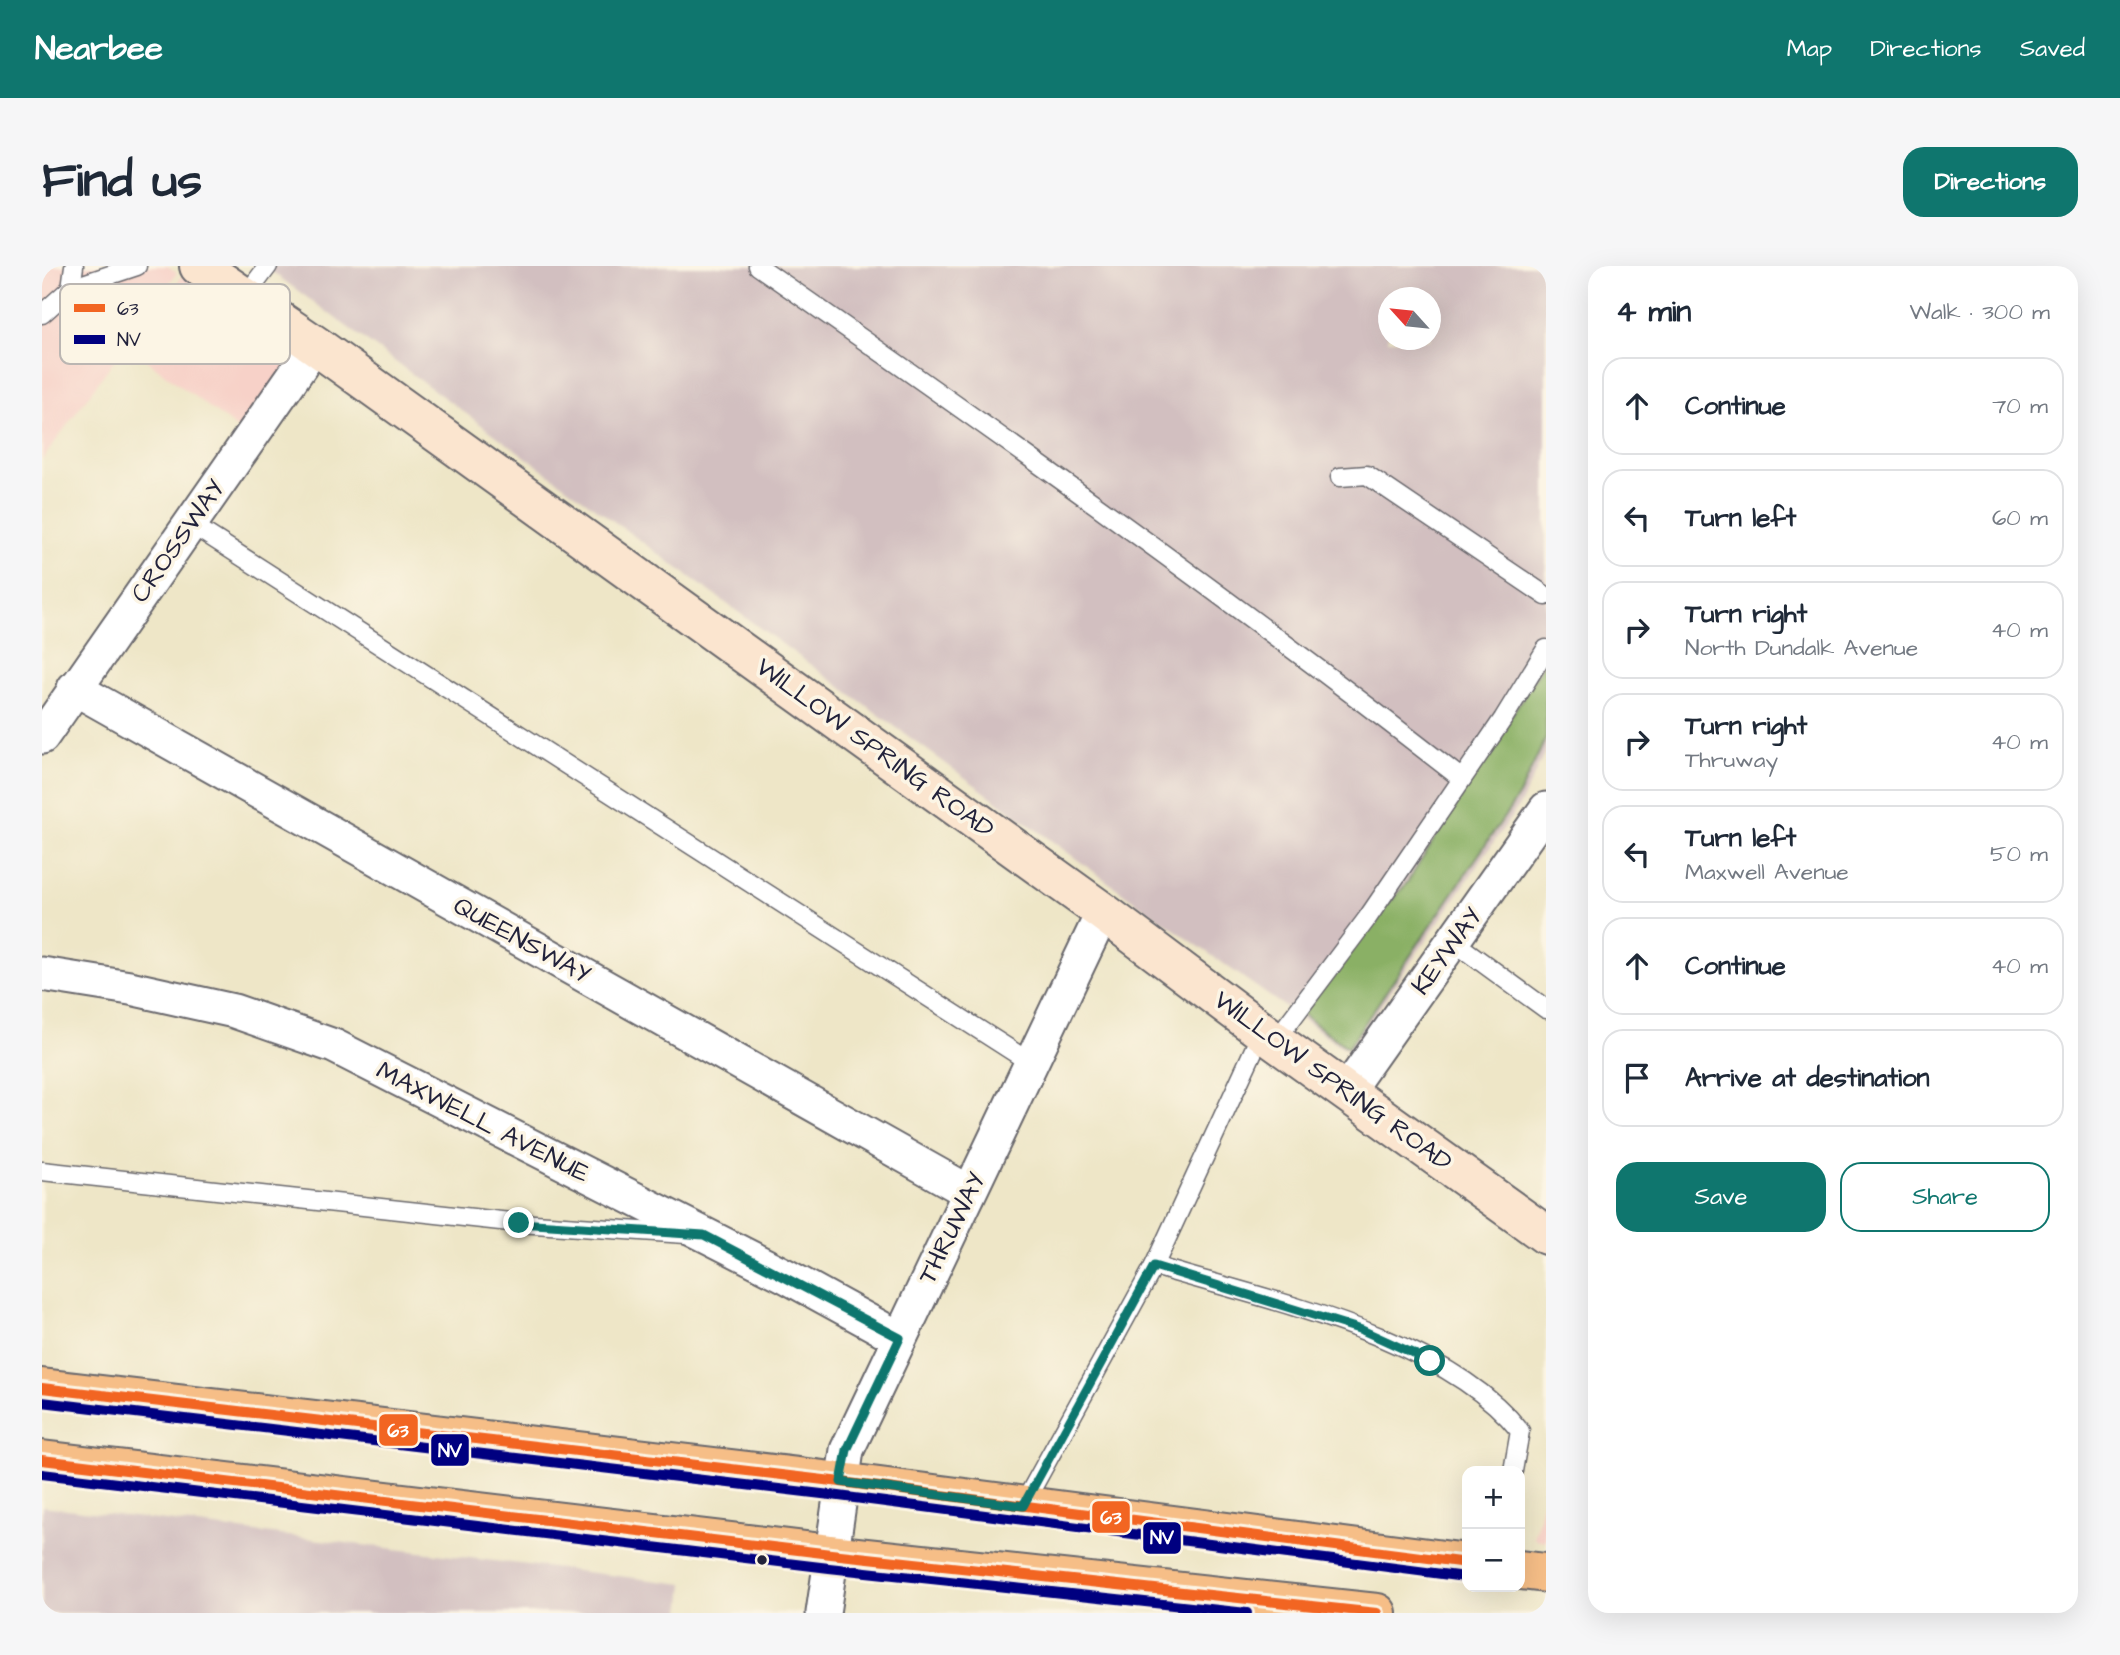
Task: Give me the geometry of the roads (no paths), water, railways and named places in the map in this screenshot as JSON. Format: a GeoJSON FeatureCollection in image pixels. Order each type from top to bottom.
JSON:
{"type":"FeatureCollection","features":[{"type":"Feature","properties":{"kind":"main road"},"geometry":{"type":"LineString","coordinates":[[42,1388],[841,1482],[1462,1562]]}},
{"type":"Feature","properties":{"kind":"main road"},"geometry":{"type":"LineString","coordinates":[[42,1460],[831,1554],[1377,1613]]}},
{"type":"Feature","properties":{"kind":"main road"},"geometry":{"type":"LineString","coordinates":[[1525,1571],[1546,1573]]}},
{"type":"Feature","properties":{"kind":"street","name":"WILLOW SPRING ROAD"},"geometry":{"type":"LineString","coordinates":[[199,266],[224,284]]}},
{"type":"Feature","properties":{"kind":"street","name":"WILLOW SPRING ROAD"},"geometry":{"type":"LineString","coordinates":[[290,328],[1103,912],[1269,1037],[1546,1235]]}},
{"type":"Feature","properties":{"kind":"street","name":"CROSSWAY"},"geometry":{"type":"LineString","coordinates":[[42,737],[315,345]]}},
{"type":"Feature","properties":{"kind":"street","name":"QUEENSWAY"},"geometry":{"type":"LineString","coordinates":[[74,688],[969,1192]]}},
{"type":"Feature","properties":{"kind":"street","name":"KEYWAY"},"geometry":{"type":"LineString","coordinates":[[1346,1092],[1545,811]]}},
{"type":"Feature","properties":{"kind":"street","name":"THRUWAY"},"geometry":{"type":"LineString","coordinates":[[823,1613],[847,1450],[1103,912]]}},
{"type":"Feature","properties":{"kind":"street","name":"MAXWELL AVENUE"},"geometry":{"type":"LineString","coordinates":[[42,974],[130,988],[234,1010],[294,1030],[346,1052],[900,1338]]}},
{"type":"Feature","properties":{"kind":"lane"},"geometry":{"type":"LineString","coordinates":[[72,284],[74,266]]}},
{"type":"Feature","properties":{"kind":"lane"},"geometry":{"type":"LineString","coordinates":[[83,284],[137,266]]}},
{"type":"Feature","properties":{"kind":"lane"},"geometry":{"type":"LineString","coordinates":[[254,284],[268,266]]}},
{"type":"Feature","properties":{"kind":"lane"},"geometry":{"type":"LineString","coordinates":[[758,266],[1058,475],[1332,678],[1462,779]]}},
{"type":"Feature","properties":{"kind":"lane"},"geometry":{"type":"LineString","coordinates":[[42,314],[60,298]]}},
{"type":"Feature","properties":{"kind":"lane"},"geometry":{"type":"LineString","coordinates":[[1340,477],[1367,475],[1546,596]]}},
{"type":"Feature","properties":{"kind":"lane"},"geometry":{"type":"LineString","coordinates":[[191,524],[1031,1063]]}},
{"type":"Feature","properties":{"kind":"lane"},"geometry":{"type":"LineString","coordinates":[[1023,1506],[1154,1266],[1269,1037],[1366,920],[1546,649]]}},
{"type":"Feature","properties":{"kind":"lane"},"geometry":{"type":"LineString","coordinates":[[1454,942],[1546,1009]]}},
{"type":"Feature","properties":{"kind":"lane"},"geometry":{"type":"LineString","coordinates":[[42,1171],[519,1223],[704,1235]]}},
{"type":"Feature","properties":{"kind":"lane"},"geometry":{"type":"LineString","coordinates":[[1154,1266],[1362,1330],[1430,1361],[1504,1410],[1520,1431],[1514,1466]]}}]}
